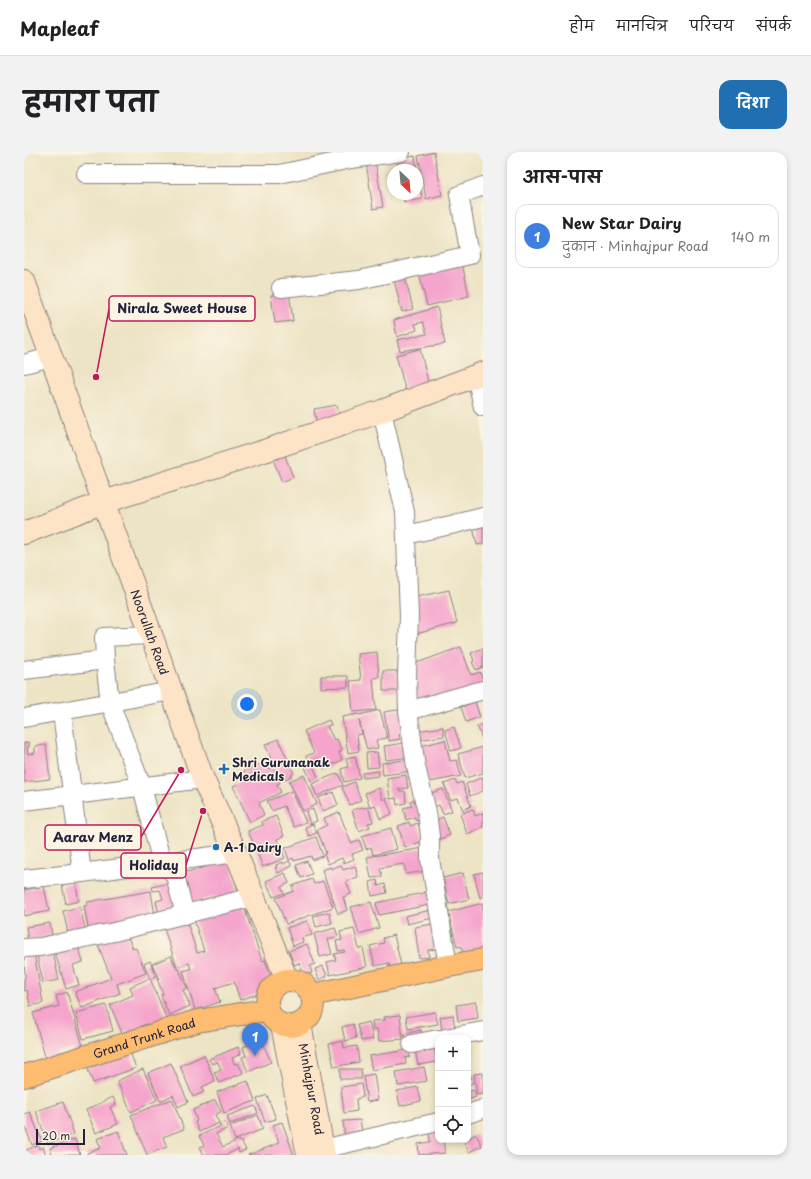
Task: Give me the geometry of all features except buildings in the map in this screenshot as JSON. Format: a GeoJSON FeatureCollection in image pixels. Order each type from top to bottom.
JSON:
{"type":"FeatureCollection","features":[{"type":"Feature","properties":{"kind":"main road","name":"Noorullah Road"},"geometry":{"type":"LineString","coordinates":[[24,281],[203,779],[236,853],[287,980]]}},
{"type":"Feature","properties":{"kind":"main road"},"geometry":{"type":"LineString","coordinates":[[24,533],[104,502],[267,450],[382,411],[480,374]]}},
{"type":"Feature","properties":{"kind":"main road"},"geometry":{"type":"LineString","coordinates":[[312,999],[448,966],[483,960]]}},
{"type":"Feature","properties":{"kind":"main road"},"geometry":{"type":"LineString","coordinates":[[312,999],[483,971]]}},
{"type":"Feature","properties":{"kind":"main road"},"geometry":{"type":"LineString","coordinates":[[287,980],[295,980],[308,988],[312,999],[309,1016],[305,1020],[283,1020],[266,1002],[272,987],[279,982],[287,980]]}},
{"type":"Feature","properties":{"kind":"main road","name":"Grand Trunk Road"},"geometry":{"type":"LineString","coordinates":[[24,1076],[197,1021],[283,1020]]}},
{"type":"Feature","properties":{"kind":"main road","name":"Minhajpur Road"},"geometry":{"type":"LineString","coordinates":[[283,1020],[318,1153]]}},
{"type":"Feature","properties":{"kind":"street"},"geometry":{"type":"LineString","coordinates":[[86,174],[279,174],[351,159],[400,152]]}},
{"type":"Feature","properties":{"kind":"street"},"geometry":{"type":"LineString","coordinates":[[282,288],[359,280],[470,255],[459,195],[483,186]]}},
{"type":"Feature","properties":{"kind":"street"},"geometry":{"type":"LineString","coordinates":[[24,364],[51,357]]}},
{"type":"Feature","properties":{"kind":"street"},"geometry":{"type":"LineString","coordinates":[[480,374],[483,407]]}},
{"type":"Feature","properties":{"kind":"street"},"geometry":{"type":"LineString","coordinates":[[382,411],[405,512],[409,616],[407,675],[408,711],[416,766],[427,812],[430,836],[430,859],[448,966]]}},
{"type":"Feature","properties":{"kind":"street"},"geometry":{"type":"LineString","coordinates":[[406,535],[483,517]]}},
{"type":"Feature","properties":{"kind":"street"},"geometry":{"type":"LineString","coordinates":[[151,635],[104,637],[110,703],[142,787],[162,863],[175,875],[185,915]]}},
{"type":"Feature","properties":{"kind":"street"},"geometry":{"type":"LineString","coordinates":[[24,670],[105,660]]}},
{"type":"Feature","properties":{"kind":"street"},"geometry":{"type":"LineString","coordinates":[[408,711],[483,690]]}},
{"type":"Feature","properties":{"kind":"street"},"geometry":{"type":"LineString","coordinates":[[24,718],[171,691]]}},
{"type":"Feature","properties":{"kind":"street"},"geometry":{"type":"LineString","coordinates":[[62,712],[82,873]]}},
{"type":"Feature","properties":{"kind":"street"},"geometry":{"type":"LineString","coordinates":[[24,801],[203,779]]}},
{"type":"Feature","properties":{"kind":"street"},"geometry":{"type":"LineString","coordinates":[[24,879],[236,853]]}},
{"type":"Feature","properties":{"kind":"street"},"geometry":{"type":"LineString","coordinates":[[24,948],[40,947],[114,932],[253,897]]}},
{"type":"Feature","properties":{"kind":"street"},"geometry":{"type":"LineString","coordinates":[[461,1035],[483,1031]]}},
{"type":"Feature","properties":{"kind":"street"},"geometry":{"type":"LineString","coordinates":[[412,1044],[435,1040]]}},
{"type":"Feature","properties":{"kind":"street"},"geometry":{"type":"LineString","coordinates":[[471,1113],[483,1109]]}},
{"type":"Feature","properties":{"kind":"street"},"geometry":{"type":"LineString","coordinates":[[318,1153],[435,1123]]}},
{"type":"Feature","properties":{"kind":"place","name":"Nirala Sweet House"},"geometry":{"type":"Point","coordinates":[96,377]}},
{"type":"Feature","properties":{"kind":"place","name":"Shri Gurunanak Medicals"},"geometry":{"type":"Point","coordinates":[224,769]}},
{"type":"Feature","properties":{"kind":"place","name":"Aarav Menz"},"geometry":{"type":"Point","coordinates":[181,770]}},
{"type":"Feature","properties":{"kind":"place","name":"Holiday"},"geometry":{"type":"Point","coordinates":[203,811]}},
{"type":"Feature","properties":{"kind":"place","name":"A-1 Dairy"},"geometry":{"type":"Point","coordinates":[216,847]}},
{"type":"Feature","properties":{"kind":"place","name":"New Star Dairy"},"geometry":{"type":"Point","coordinates":[255,1056]}}]}
